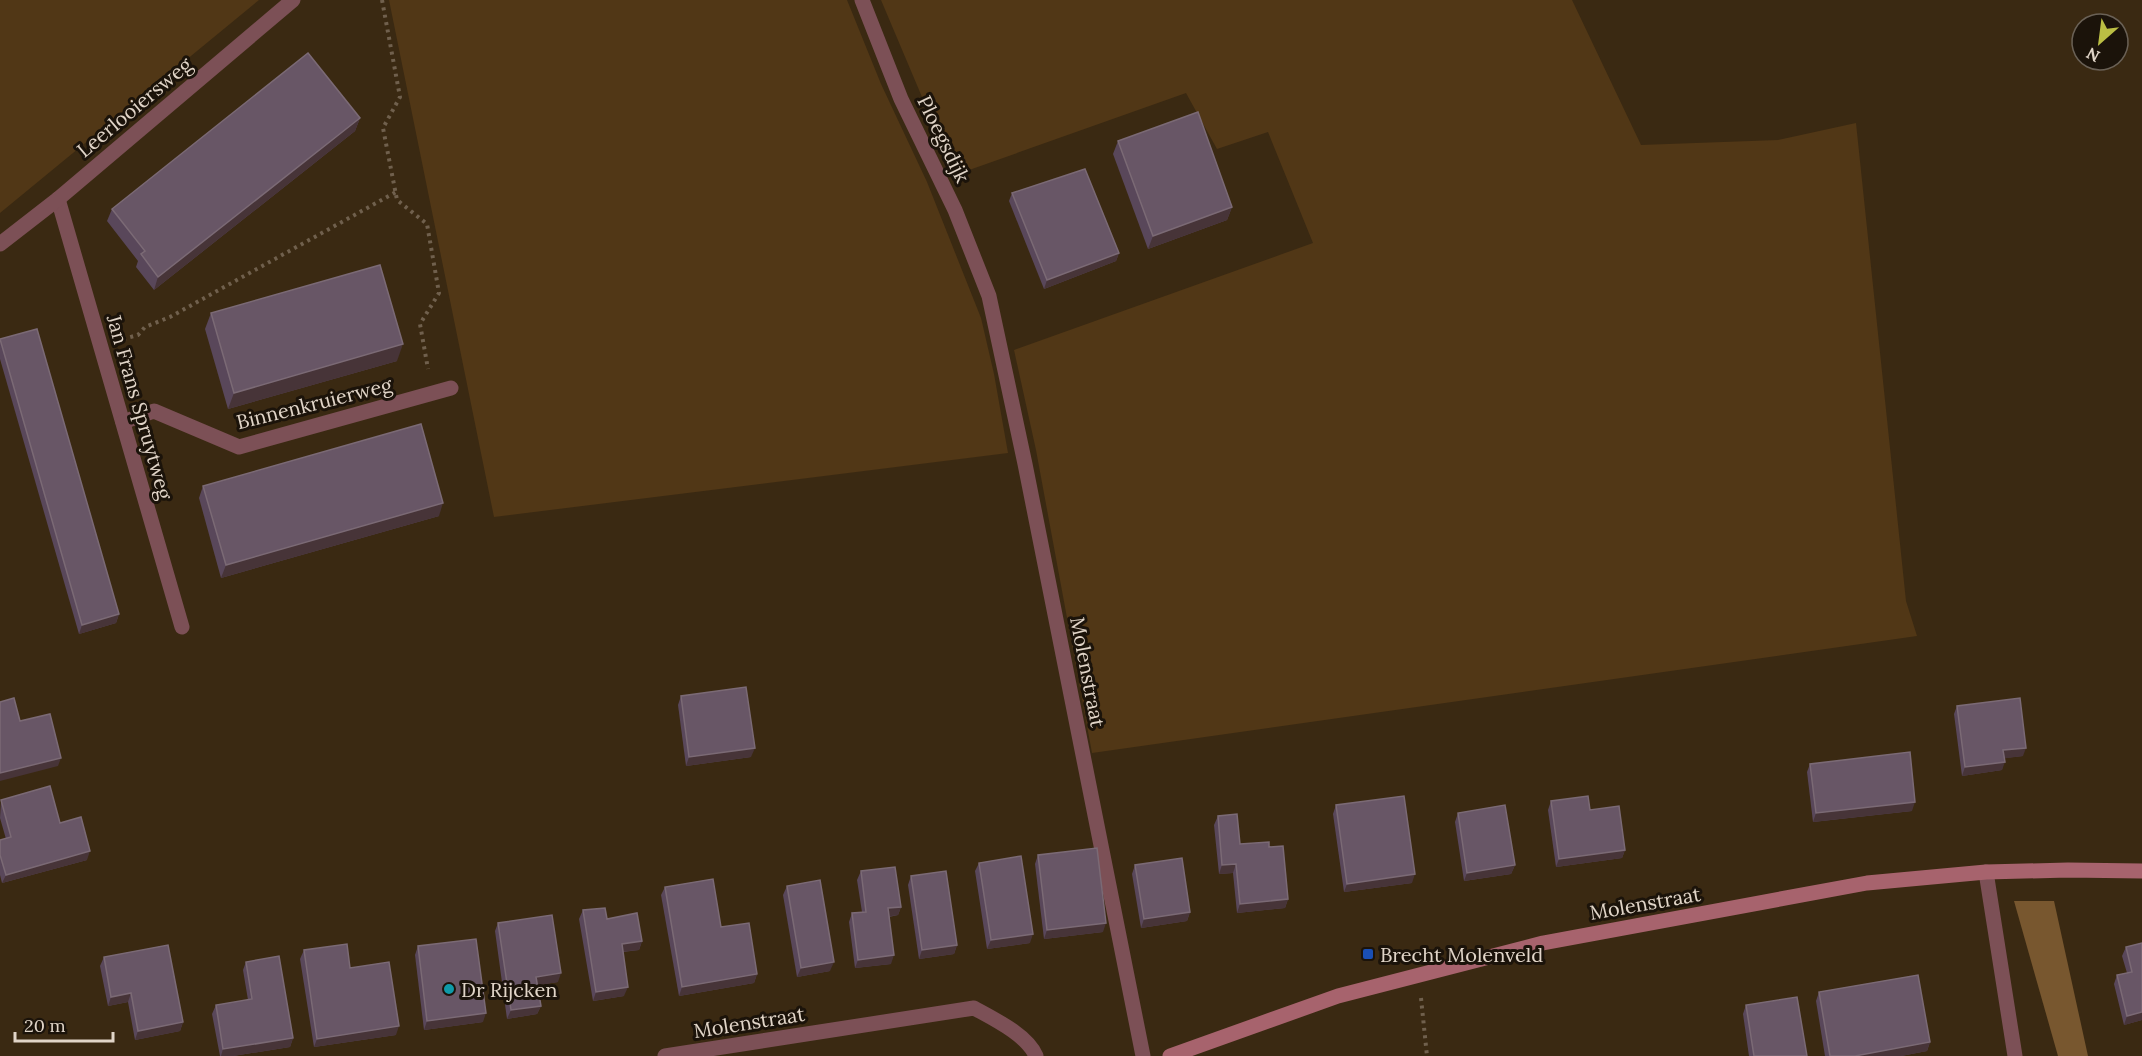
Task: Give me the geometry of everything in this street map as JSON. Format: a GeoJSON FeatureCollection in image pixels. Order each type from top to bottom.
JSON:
{"type":"FeatureCollection","features":[{"type":"Feature","properties":{"kind":"main road","name":"Molenstraat"},"geometry":{"type":"LineString","coordinates":[[1170,1056],[1338,996],[1543,943],[1867,883],[1986,872],[2068,870],[2142,872]]}},
{"type":"Feature","properties":{"kind":"street","name":"Leerlooiersweg"},"geometry":{"type":"LineString","coordinates":[[0,244],[58,200],[293,0]]}},
{"type":"Feature","properties":{"kind":"street","name":"Ploegsdijk"},"geometry":{"type":"LineString","coordinates":[[862,0],[901,99],[955,210],[989,296]]}},
{"type":"Feature","properties":{"kind":"street","name":"Jan Frans Spruytweg"},"geometry":{"type":"LineString","coordinates":[[58,200],[182,627]]}},
{"type":"Feature","properties":{"kind":"street","name":"Molenstraat"},"geometry":{"type":"LineString","coordinates":[[989,296],[1025,464],[1143,1056]]}},
{"type":"Feature","properties":{"kind":"street","name":"Binnenkruierweg"},"geometry":{"type":"LineString","coordinates":[[123,422],[154,411],[239,447],[451,388]]}},
{"type":"Feature","properties":{"kind":"street"},"geometry":{"type":"LineString","coordinates":[[1986,872],[2015,1056]]}},
{"type":"Feature","properties":{"kind":"street","name":"Molenstraat"},"geometry":{"type":"LineString","coordinates":[[665,1056],[974,1008],[1006,1026],[1033,1050],[1036,1056]]}},
{"type":"Feature","properties":{"kind":"path"},"geometry":{"type":"LineString","coordinates":[[382,0],[400,97],[383,128],[397,200],[427,224],[439,293],[420,324],[432,393]]}},
{"type":"Feature","properties":{"kind":"path"},"geometry":{"type":"LineString","coordinates":[[100,346],[138,335],[145,327],[181,312],[396,192]]}},
{"type":"Feature","properties":{"kind":"path"},"geometry":{"type":"LineString","coordinates":[[1418,976],[1427,1056]]}},
{"type":"Feature","properties":{"kind":"shaded area"},"geometry":{"type":"Polygon","coordinates":[[[0,0],[259,0],[0,213],[0,0]]]}},
{"type":"Feature","properties":{"kind":"shaded area"},"geometry":{"type":"Polygon","coordinates":[[[389,0],[847,0],[881,84],[927,182],[981,318],[1008,453],[494,517],[389,0]]]}},
{"type":"Feature","properties":{"kind":"shaded area"},"geometry":{"type":"Polygon","coordinates":[[[881,0],[1572,0],[1641,145],[1778,140],[1856,123],[1906,601],[1917,636],[1092,753],[1036,450],[1014,350],[1313,243],[1268,132],[1217,149],[1186,93],[955,175],[881,0]]]}},
{"type":"Feature","properties":{"kind":"shaded area"},"geometry":{"type":"Polygon","coordinates":[[[2014,901],[2054,901],[2088,1056],[2058,1056],[2014,901]]]}},
{"type":"Feature","properties":{"kind":"building"},"geometry":{"type":"Polygon","coordinates":[[[308,53],[360,118],[158,277],[141,254],[145,251],[112,209],[308,53]]]}},
{"type":"Feature","properties":{"kind":"building"},"geometry":{"type":"Polygon","coordinates":[[[1198,112],[1232,207],[1153,236],[1118,141],[1198,112]]]}},
{"type":"Feature","properties":{"kind":"building"},"geometry":{"type":"Polygon","coordinates":[[[1085,169],[1119,253],[1047,280],[1012,193],[1085,169]]]}},
{"type":"Feature","properties":{"kind":"building"},"geometry":{"type":"Polygon","coordinates":[[[380,265],[403,344],[234,393],[211,313],[380,265]]]}},
{"type":"Feature","properties":{"kind":"building"},"geometry":{"type":"Polygon","coordinates":[[[37,329],[119,614],[82,625],[0,339],[37,329]]]}},
{"type":"Feature","properties":{"kind":"building"},"geometry":{"type":"Polygon","coordinates":[[[421,424],[443,503],[226,565],[203,486],[421,424]]]}},
{"type":"Feature","properties":{"kind":"building"},"geometry":{"type":"Polygon","coordinates":[[[746,687],[755,748],[689,757],[681,696],[746,687]]]}},
{"type":"Feature","properties":{"kind":"building"},"geometry":{"type":"Polygon","coordinates":[[[14,698],[20,721],[50,714],[61,758],[0,773],[0,702],[14,698]]]}},
{"type":"Feature","properties":{"kind":"building"},"geometry":{"type":"Polygon","coordinates":[[[2020,698],[2026,748],[2003,750],[2005,762],[1965,767],[1957,706],[2020,698]]]}},
{"type":"Feature","properties":{"kind":"building"},"geometry":{"type":"Polygon","coordinates":[[[1910,752],[1915,802],[1816,813],[1810,764],[1910,752]]]}},
{"type":"Feature","properties":{"kind":"building"},"geometry":{"type":"Polygon","coordinates":[[[50,786],[60,823],[81,817],[90,851],[6,875],[0,855],[0,840],[11,837],[1,800],[50,786]]]}},
{"type":"Feature","properties":{"kind":"building"},"geometry":{"type":"Polygon","coordinates":[[[1404,796],[1415,874],[1347,884],[1336,805],[1404,796]]]}},
{"type":"Feature","properties":{"kind":"building"},"geometry":{"type":"Polygon","coordinates":[[[1588,796],[1590,810],[1619,806],[1625,850],[1559,859],[1551,801],[1588,796]]]}},
{"type":"Feature","properties":{"kind":"building"},"geometry":{"type":"Polygon","coordinates":[[[1505,805],[1515,865],[1467,873],[1458,813],[1505,805]]]}},
{"type":"Feature","properties":{"kind":"building"},"geometry":{"type":"Polygon","coordinates":[[[1237,814],[1240,844],[1269,842],[1269,847],[1283,846],[1288,899],[1240,904],[1236,864],[1222,865],[1218,816],[1237,814]]]}},
{"type":"Feature","properties":{"kind":"building"},"geometry":{"type":"Polygon","coordinates":[[[1097,848],[1106,923],[1047,930],[1038,855],[1097,848]]]}},
{"type":"Feature","properties":{"kind":"building"},"geometry":{"type":"Polygon","coordinates":[[[1021,856],[1033,934],[991,940],[979,863],[1021,856]]]}},
{"type":"Feature","properties":{"kind":"building"},"geometry":{"type":"Polygon","coordinates":[[[1182,858],[1190,912],[1144,919],[1135,865],[1182,858]]]}},
{"type":"Feature","properties":{"kind":"building"},"geometry":{"type":"Polygon","coordinates":[[[895,867],[901,907],[888,908],[894,955],[858,960],[852,913],[866,912],[861,871],[895,867]]]}},
{"type":"Feature","properties":{"kind":"building"},"geometry":{"type":"Polygon","coordinates":[[[946,871],[957,945],[922,950],[911,876],[946,871]]]}},
{"type":"Feature","properties":{"kind":"building"},"geometry":{"type":"Polygon","coordinates":[[[713,879],[721,927],[749,923],[757,974],[682,987],[665,887],[713,879]]]}},
{"type":"Feature","properties":{"kind":"building"},"geometry":{"type":"Polygon","coordinates":[[[820,880],[834,962],[801,968],[787,886],[820,880]]]}},
{"type":"Feature","properties":{"kind":"building"},"geometry":{"type":"Polygon","coordinates":[[[605,908],[607,919],[637,913],[642,941],[622,944],[628,987],[596,992],[583,910],[605,908]]]}},
{"type":"Feature","properties":{"kind":"building"},"geometry":{"type":"Polygon","coordinates":[[[552,915],[561,973],[536,977],[541,1006],[511,1010],[498,923],[552,915]]]}},
{"type":"Feature","properties":{"kind":"building","name":"Dr Rijcken"},"geometry":{"type":"Polygon","coordinates":[[[476,939],[486,1013],[427,1021],[418,946],[476,939]]]}},
{"type":"Feature","properties":{"kind":"building"},"geometry":{"type":"Polygon","coordinates":[[[2142,943],[2142,1012],[2127,1016],[2117,975],[2132,972],[2126,947],[2142,943]]]}},
{"type":"Feature","properties":{"kind":"building"},"geometry":{"type":"Polygon","coordinates":[[[347,944],[350,968],[389,962],[399,1026],[317,1039],[304,950],[347,944]]]}},
{"type":"Feature","properties":{"kind":"building"},"geometry":{"type":"Polygon","coordinates":[[[168,945],[183,1022],[138,1031],[131,993],[111,997],[104,957],[168,945]]]}},
{"type":"Feature","properties":{"kind":"building"},"geometry":{"type":"Polygon","coordinates":[[[279,956],[293,1038],[223,1049],[216,1005],[252,999],[246,962],[279,956]]]}},
{"type":"Feature","properties":{"kind":"building"},"geometry":{"type":"Polygon","coordinates":[[[1918,975],[1930,1042],[1855,1056],[1830,1056],[1819,992],[1918,975]]]}},
{"type":"Feature","properties":{"kind":"building"},"geometry":{"type":"Polygon","coordinates":[[[1797,997],[1807,1056],[1754,1056],[1746,1005],[1797,997]]]}},
{"type":"Feature","properties":{"kind":"place","name":"Brecht Molenveld"},"geometry":{"type":"Point","coordinates":[1368,954]}},
{"type":"Feature","properties":{"kind":"place","name":"Dr Rijcken"},"geometry":{"type":"Point","coordinates":[449,989]}}]}
